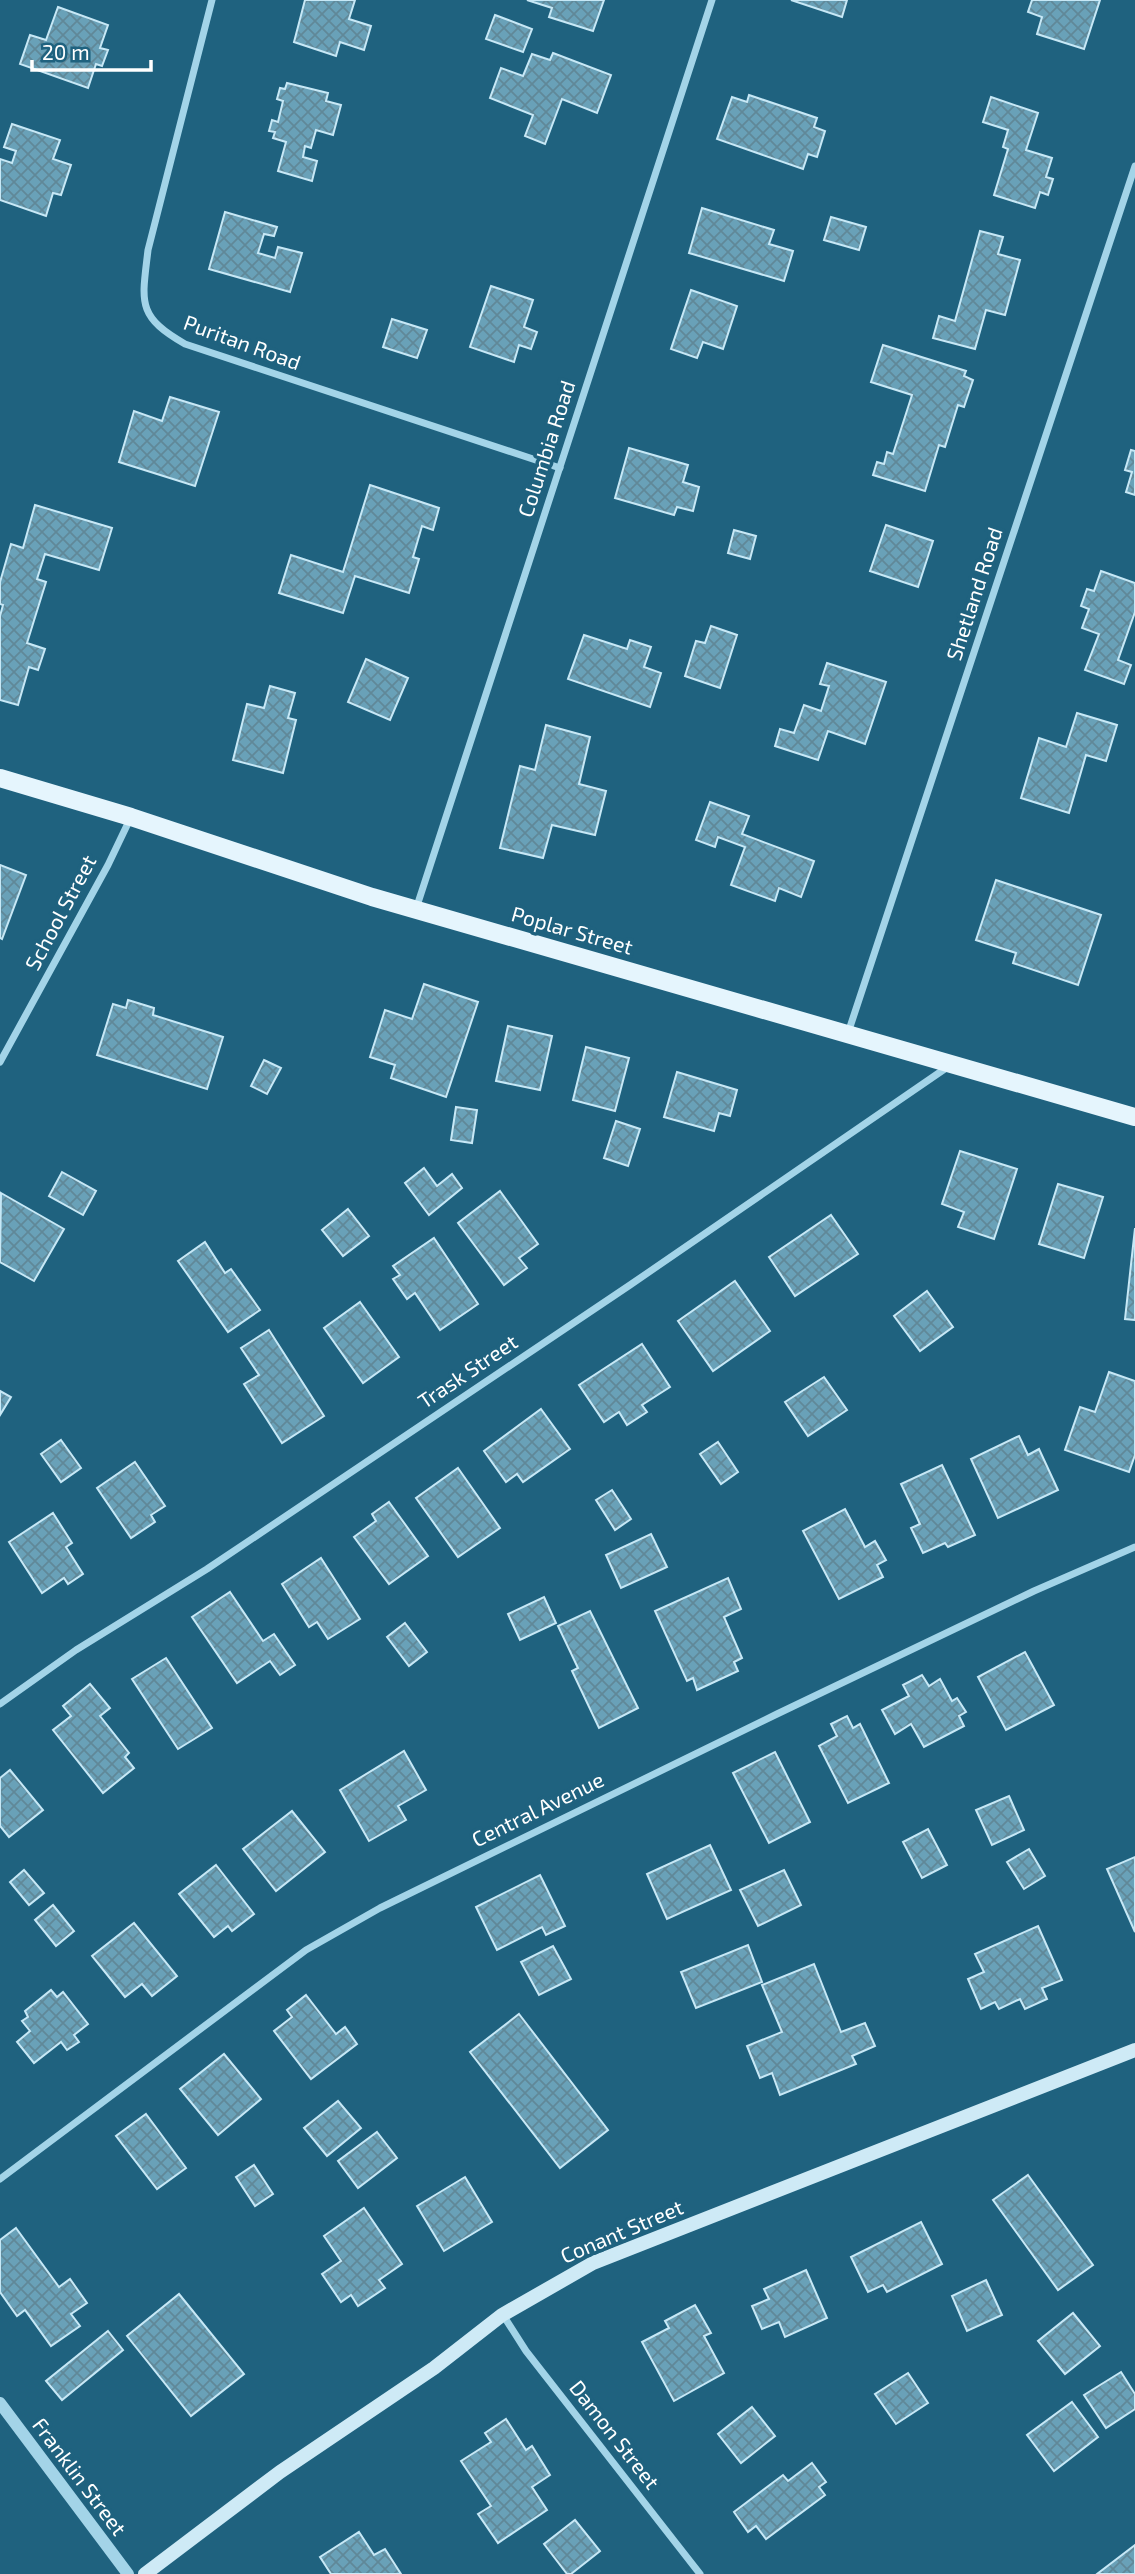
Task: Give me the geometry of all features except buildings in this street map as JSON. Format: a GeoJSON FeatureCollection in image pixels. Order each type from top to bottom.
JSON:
{"type":"FeatureCollection","features":[{"type":"Feature","properties":{"kind":"main road","name":"Poplar Street"},"geometry":{"type":"LineString","coordinates":[[0,778],[131,817],[415,909],[1135,1116]]}},
{"type":"Feature","properties":{"kind":"main road","name":"Conant Street"},"geometry":{"type":"LineString","coordinates":[[145,2574],[280,2472],[435,2368],[502,2315],[593,2263],[1135,2050]]}},
{"type":"Feature","properties":{"kind":"street","name":"Puritan Road"},"geometry":{"type":"LineString","coordinates":[[212,0],[148,250],[143,292],[149,317],[163,331],[185,344],[560,468]]}},
{"type":"Feature","properties":{"kind":"street","name":"Columbia Road"},"geometry":{"type":"LineString","coordinates":[[415,909],[712,0]]}},
{"type":"Feature","properties":{"kind":"street","name":"Shetland Road"},"geometry":{"type":"LineString","coordinates":[[848,1034],[1135,166]]}},
{"type":"Feature","properties":{"kind":"street","name":"School Street"},"geometry":{"type":"LineString","coordinates":[[0,1062],[108,865],[131,817]]}},
{"type":"Feature","properties":{"kind":"street","name":"Trask Street"},"geometry":{"type":"LineString","coordinates":[[0,1704],[76,1650],[207,1569],[953,1063]]}},
{"type":"Feature","properties":{"kind":"street","name":"Central Avenue"},"geometry":{"type":"LineString","coordinates":[[0,2179],[306,1950],[380,1908],[776,1714],[1034,1591],[1135,1547]]}},
{"type":"Feature","properties":{"kind":"street","name":"Damon Street"},"geometry":{"type":"LineString","coordinates":[[502,2315],[526,2351],[701,2574]]}},
{"type":"Feature","properties":{"kind":"street","name":"Franklin Street"},"geometry":{"type":"LineString","coordinates":[[0,2403],[128,2574]]}}]}
